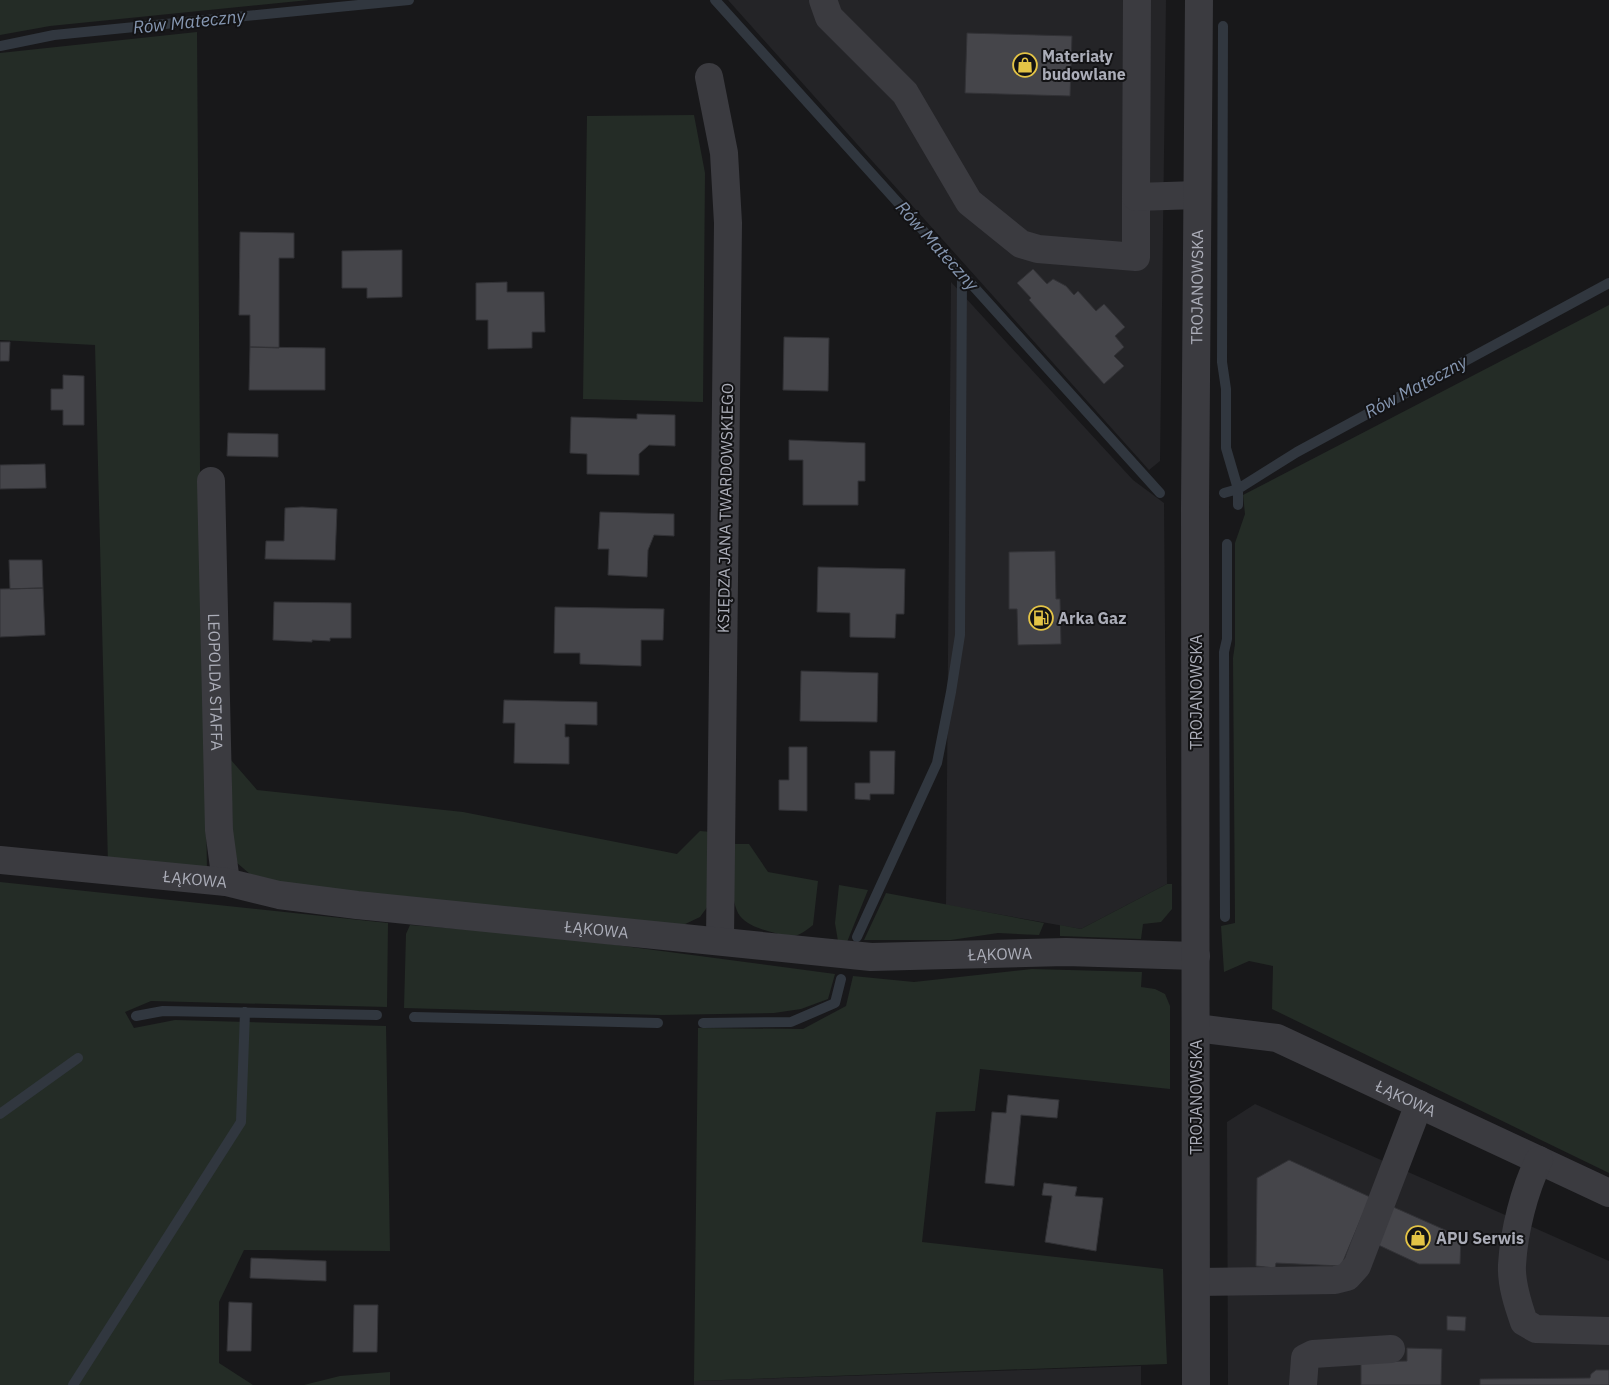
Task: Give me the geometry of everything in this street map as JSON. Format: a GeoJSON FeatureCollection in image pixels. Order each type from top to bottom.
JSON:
{"type":"FeatureCollection","features":[{"type":"Feature","properties":{"kind":"street"},"geometry":{"type":"LineString","coordinates":[[823,0],[829,17],[905,93],[969,202],[1021,244],[1038,249],[1136,258],[1137,0]]}},
{"type":"Feature","properties":{"kind":"street","name":"TROJANOWSKA"},"geometry":{"type":"LineString","coordinates":[[1196,1385],[1199,0]]}},
{"type":"Feature","properties":{"kind":"street","name":"KSIĘDZA JANA TWARDOWSKIEGO"},"geometry":{"type":"LineString","coordinates":[[709,77],[724,153],[728,223],[720,940]]}},
{"type":"Feature","properties":{"kind":"street"},"geometry":{"type":"LineString","coordinates":[[1136,197],[1198,195]]}},
{"type":"Feature","properties":{"kind":"street","name":"LEOPOLDA STAFFA"},"geometry":{"type":"LineString","coordinates":[[211,481],[219,830],[226,882]]}},
{"type":"Feature","properties":{"kind":"street","name":"ŁĄKOWA"},"geometry":{"type":"LineString","coordinates":[[0,860],[226,882],[279,895],[357,905],[720,940],[870,957],[1066,952],[1196,956]]}},
{"type":"Feature","properties":{"kind":"street","name":"ŁĄKOWA"},"geometry":{"type":"LineString","coordinates":[[1196,1028],[1277,1038],[1609,1193]]}},
{"type":"Feature","properties":{"kind":"street"},"geometry":{"type":"LineString","coordinates":[[1196,1282],[1335,1280],[1347,1277],[1357,1266],[1419,1104]]}},
{"type":"Feature","properties":{"kind":"street"},"geometry":{"type":"LineString","coordinates":[[1539,1160],[1529,1186],[1512,1266],[1518,1306],[1524,1322],[1536,1329],[1609,1331]]}},
{"type":"Feature","properties":{"kind":"street"},"geometry":{"type":"LineString","coordinates":[[1303,1385],[1305,1358],[1327,1352],[1392,1349]]}},
{"type":"Feature","properties":{"kind":"shaded area"},"geometry":{"type":"Polygon","coordinates":[[[0,0],[309,0],[50,26],[0,35],[0,0]]]}},
{"type":"Feature","properties":{"kind":"shaded area"},"geometry":{"type":"Polygon","coordinates":[[[728,0],[1166,0],[1160,461],[1149,470],[728,0]]]}},
{"type":"Feature","properties":{"kind":"shaded area"},"geometry":{"type":"Polygon","coordinates":[[[197,32],[200,467],[207,870],[108,864],[95,345],[0,340],[0,53],[197,32]]]}},
{"type":"Feature","properties":{"kind":"shaded area"},"geometry":{"type":"Polygon","coordinates":[[[694,115],[705,173],[703,402],[583,399],[587,116],[694,115]]]}},
{"type":"Feature","properties":{"kind":"shaded area"},"geometry":{"type":"Polygon","coordinates":[[[951,282],[1133,480],[1164,503],[1167,884],[1081,929],[946,905],[951,282]]]}},
{"type":"Feature","properties":{"kind":"shaded area"},"geometry":{"type":"Polygon","coordinates":[[[1609,305],[1609,1173],[1272,1009],[1273,966],[1249,961],[1224,972],[1221,926],[1235,923],[1233,658],[1235,644],[1235,543],[1245,514],[1243,495],[1609,305]]]}},
{"type":"Feature","properties":{"kind":"shaded area"},"geometry":{"type":"Polygon","coordinates":[[[231,760],[257,790],[463,812],[677,854],[700,831],[711,832],[708,906],[700,917],[681,926],[669,928],[257,880],[236,862],[233,850],[231,760]]]}},
{"type":"Feature","properties":{"kind":"shaded area"},"geometry":{"type":"Polygon","coordinates":[[[730,844],[749,844],[768,872],[818,881],[813,925],[795,936],[786,936],[756,927],[743,919],[737,910],[732,892],[730,844]]]}},
{"type":"Feature","properties":{"kind":"shaded area"},"geometry":{"type":"Polygon","coordinates":[[[0,882],[388,923],[387,1007],[151,1001],[125,1012],[134,1028],[175,1020],[386,1026],[390,1251],[244,1250],[219,1302],[219,1363],[253,1385],[0,1385],[0,882]]]}},
{"type":"Feature","properties":{"kind":"shaded area"},"geometry":{"type":"Polygon","coordinates":[[[1167,884],[1172,884],[1172,909],[1161,922],[1143,924],[1141,939],[1060,936],[1060,925],[1081,929],[1167,884]]]}},
{"type":"Feature","properties":{"kind":"shaded area"},"geometry":{"type":"Polygon","coordinates":[[[839,885],[868,890],[847,942],[838,941],[835,923],[839,885]]]}},
{"type":"Feature","properties":{"kind":"shaded area"},"geometry":{"type":"Polygon","coordinates":[[[886,893],[1044,923],[1039,935],[998,933],[951,940],[864,940],[886,893]]]}},
{"type":"Feature","properties":{"kind":"shaded area"},"geometry":{"type":"Polygon","coordinates":[[[410,925],[548,936],[835,974],[828,999],[801,1009],[774,1013],[662,1015],[404,1008],[406,934],[410,925]]]}},
{"type":"Feature","properties":{"kind":"shaded area"},"geometry":{"type":"Polygon","coordinates":[[[1032,969],[1142,972],[1141,987],[1155,989],[1165,994],[1170,1006],[1170,1089],[980,1069],[975,1111],[936,1112],[922,1242],[1163,1269],[1167,1364],[694,1381],[698,1028],[803,1029],[846,1006],[853,976],[914,982],[1032,969]]]}},
{"type":"Feature","properties":{"kind":"shaded area"},"geometry":{"type":"Polygon","coordinates":[[[1255,1104],[1609,1261],[1609,1385],[1228,1385],[1227,1122],[1255,1104]]]}},
{"type":"Feature","properties":{"kind":"shaded area"},"geometry":{"type":"Polygon","coordinates":[[[1141,1366],[1141,1385],[694,1385],[694,1381],[1141,1366]]]}},
{"type":"Feature","properties":{"kind":"shaded area"},"geometry":{"type":"Polygon","coordinates":[[[390,1372],[390,1385],[304,1385],[340,1376],[390,1372]]]}},
{"type":"Feature","properties":{"kind":"building"},"geometry":{"type":"Polygon","coordinates":[[[967,33],[1072,36],[1070,96],[965,93],[967,33]]]}},
{"type":"Feature","properties":{"kind":"building"},"geometry":{"type":"Polygon","coordinates":[[[240,232],[294,233],[294,258],[279,258],[279,348],[250,347],[250,315],[239,315],[240,232]]]}},
{"type":"Feature","properties":{"kind":"building"},"geometry":{"type":"Polygon","coordinates":[[[402,250],[402,297],[367,298],[367,288],[342,288],[342,251],[402,250]]]}},
{"type":"Feature","properties":{"kind":"building"},"geometry":{"type":"Polygon","coordinates":[[[1033,269],[1047,284],[1053,279],[1066,286],[1074,295],[1078,291],[1096,311],[1104,304],[1125,327],[1115,336],[1124,347],[1114,356],[1124,366],[1104,384],[1029,300],[1031,298],[1017,283],[1033,269]]]}},
{"type":"Feature","properties":{"kind":"building"},"geometry":{"type":"Polygon","coordinates":[[[507,282],[507,292],[544,292],[545,332],[532,332],[532,348],[488,349],[488,320],[476,320],[476,283],[507,282]]]}},
{"type":"Feature","properties":{"kind":"building"},"geometry":{"type":"Polygon","coordinates":[[[784,337],[829,338],[828,391],[783,390],[784,337]]]}},
{"type":"Feature","properties":{"kind":"building"},"geometry":{"type":"Polygon","coordinates":[[[0,342],[10,342],[9,361],[0,361],[0,342]]]}},
{"type":"Feature","properties":{"kind":"building"},"geometry":{"type":"Polygon","coordinates":[[[250,347],[325,348],[325,390],[249,390],[250,347]]]}},
{"type":"Feature","properties":{"kind":"building"},"geometry":{"type":"Polygon","coordinates":[[[63,375],[84,376],[84,425],[63,425],[63,410],[51,410],[51,389],[63,389],[63,375]]]}},
{"type":"Feature","properties":{"kind":"building"},"geometry":{"type":"Polygon","coordinates":[[[637,414],[675,415],[675,446],[649,445],[639,454],[639,475],[587,474],[587,454],[570,453],[571,417],[637,419],[637,414]]]}},
{"type":"Feature","properties":{"kind":"building"},"geometry":{"type":"Polygon","coordinates":[[[228,433],[278,434],[278,457],[227,456],[228,433]]]}},
{"type":"Feature","properties":{"kind":"building"},"geometry":{"type":"Polygon","coordinates":[[[789,440],[865,443],[865,481],[858,481],[858,505],[803,505],[803,460],[789,460],[789,440]]]}},
{"type":"Feature","properties":{"kind":"building"},"geometry":{"type":"Polygon","coordinates":[[[45,464],[46,488],[0,489],[0,465],[45,464]]]}},
{"type":"Feature","properties":{"kind":"building"},"geometry":{"type":"Polygon","coordinates":[[[285,508],[337,509],[335,560],[265,559],[266,541],[284,541],[285,508]]]}},
{"type":"Feature","properties":{"kind":"building"},"geometry":{"type":"Polygon","coordinates":[[[600,512],[674,514],[674,536],[654,535],[648,550],[647,577],[608,575],[609,549],[598,549],[600,512]]]}},
{"type":"Feature","properties":{"kind":"building"},"geometry":{"type":"Polygon","coordinates":[[[1055,551],[1056,599],[1060,599],[1061,644],[1018,645],[1017,609],[1009,609],[1009,552],[1055,551]]]}},
{"type":"Feature","properties":{"kind":"building"},"geometry":{"type":"Polygon","coordinates":[[[9,560],[42,560],[43,588],[10,589],[9,560]]]}},
{"type":"Feature","properties":{"kind":"building"},"geometry":{"type":"Polygon","coordinates":[[[818,567],[905,569],[904,614],[896,614],[895,638],[850,637],[850,613],[817,612],[818,567]]]}},
{"type":"Feature","properties":{"kind":"building"},"geometry":{"type":"Polygon","coordinates":[[[43,588],[45,635],[0,637],[0,589],[43,588]]]}},
{"type":"Feature","properties":{"kind":"building"},"geometry":{"type":"Polygon","coordinates":[[[274,602],[351,603],[351,638],[330,638],[330,641],[312,640],[312,642],[273,640],[274,602]]]}},
{"type":"Feature","properties":{"kind":"building"},"geometry":{"type":"Polygon","coordinates":[[[555,607],[664,609],[663,640],[641,640],[641,666],[580,664],[580,653],[554,653],[555,607]]]}},
{"type":"Feature","properties":{"kind":"building"},"geometry":{"type":"Polygon","coordinates":[[[801,671],[878,673],[877,722],[800,721],[801,671]]]}},
{"type":"Feature","properties":{"kind":"building"},"geometry":{"type":"Polygon","coordinates":[[[504,700],[597,702],[597,725],[565,724],[565,737],[569,737],[569,764],[514,763],[515,723],[503,723],[504,700]]]}},
{"type":"Feature","properties":{"kind":"building"},"geometry":{"type":"Polygon","coordinates":[[[789,747],[807,747],[807,811],[779,810],[779,780],[789,780],[789,747]]]}},
{"type":"Feature","properties":{"kind":"building"},"geometry":{"type":"Polygon","coordinates":[[[870,751],[895,751],[894,794],[870,794],[870,800],[855,799],[855,783],[870,783],[870,751]]]}},
{"type":"Feature","properties":{"kind":"building"},"geometry":{"type":"Polygon","coordinates":[[[1008,1095],[1059,1100],[1057,1118],[1021,1115],[1014,1186],[985,1183],[992,1112],[1006,1113],[1008,1095]]]}},
{"type":"Feature","properties":{"kind":"building"},"geometry":{"type":"Polygon","coordinates":[[[1289,1160],[1370,1197],[1341,1266],[1276,1263],[1275,1268],[1256,1266],[1257,1178],[1289,1160]]]}},
{"type":"Feature","properties":{"kind":"building"},"geometry":{"type":"Polygon","coordinates":[[[1044,1183],[1077,1187],[1075,1196],[1103,1198],[1096,1251],[1045,1242],[1052,1196],[1042,1195],[1044,1183]]]}},
{"type":"Feature","properties":{"kind":"building"},"geometry":{"type":"Polygon","coordinates":[[[1391,1206],[1461,1237],[1460,1264],[1419,1264],[1372,1242],[1391,1206]]]}},
{"type":"Feature","properties":{"kind":"building"},"geometry":{"type":"Polygon","coordinates":[[[251,1258],[326,1261],[326,1281],[250,1278],[251,1258]]]}},
{"type":"Feature","properties":{"kind":"building"},"geometry":{"type":"Polygon","coordinates":[[[229,1302],[252,1303],[251,1351],[227,1351],[229,1302]]]}},
{"type":"Feature","properties":{"kind":"building"},"geometry":{"type":"Polygon","coordinates":[[[354,1305],[378,1305],[377,1352],[353,1352],[354,1305]]]}},
{"type":"Feature","properties":{"kind":"building"},"geometry":{"type":"Polygon","coordinates":[[[1447,1316],[1466,1317],[1465,1331],[1447,1330],[1447,1316]]]}},
{"type":"Feature","properties":{"kind":"building"},"geometry":{"type":"Polygon","coordinates":[[[1407,1348],[1442,1349],[1441,1385],[1361,1385],[1361,1362],[1407,1361],[1407,1348]]]}},
{"type":"Feature","properties":{"kind":"building"},"geometry":{"type":"Polygon","coordinates":[[[1596,1370],[1609,1370],[1609,1385],[1480,1385],[1480,1379],[1590,1378],[1591,1374],[1596,1370]]]}},
{"type":"Feature","properties":{"kind":"waterway","name":"Rów Mateczny"},"geometry":{"type":"LineString","coordinates":[[0,46],[54,35],[409,0]]}},
{"type":"Feature","properties":{"kind":"waterway","name":"Rów Mateczny"},"geometry":{"type":"LineString","coordinates":[[715,0],[1160,493]]}},
{"type":"Feature","properties":{"kind":"waterway"},"geometry":{"type":"LineString","coordinates":[[1223,26],[1222,362],[1226,389],[1226,448],[1238,489],[1238,505]]}},
{"type":"Feature","properties":{"kind":"waterway"},"geometry":{"type":"LineString","coordinates":[[857,937],[937,763],[951,692],[960,635],[962,274]]}},
{"type":"Feature","properties":{"kind":"waterway","name":"Rów Mateczny"},"geometry":{"type":"LineString","coordinates":[[1224,493],[1238,489],[1297,452],[1609,283]]}},
{"type":"Feature","properties":{"kind":"waterway"},"geometry":{"type":"LineString","coordinates":[[1225,917],[1224,652],[1227,639],[1227,544]]}},
{"type":"Feature","properties":{"kind":"waterway"},"geometry":{"type":"LineString","coordinates":[[703,1023],[791,1022],[835,1003],[841,979]]}},
{"type":"Feature","properties":{"kind":"waterway"},"geometry":{"type":"LineString","coordinates":[[136,1016],[163,1011],[377,1015]]}},
{"type":"Feature","properties":{"kind":"waterway"},"geometry":{"type":"LineString","coordinates":[[73,1385],[241,1122],[245,1012]]}},
{"type":"Feature","properties":{"kind":"waterway"},"geometry":{"type":"LineString","coordinates":[[414,1017],[658,1023]]}},
{"type":"Feature","properties":{"kind":"waterway"},"geometry":{"type":"LineString","coordinates":[[0,1114],[78,1058]]}},
{"type":"Feature","properties":{"kind":"place","name":"Materiały budowlane"},"geometry":{"type":"Point","coordinates":[1025,65]}},
{"type":"Feature","properties":{"kind":"place","name":"Arka Gaz"},"geometry":{"type":"Point","coordinates":[1041,618]}},
{"type":"Feature","properties":{"kind":"place","name":"APU Serwis"},"geometry":{"type":"Point","coordinates":[1418,1238]}}]}
